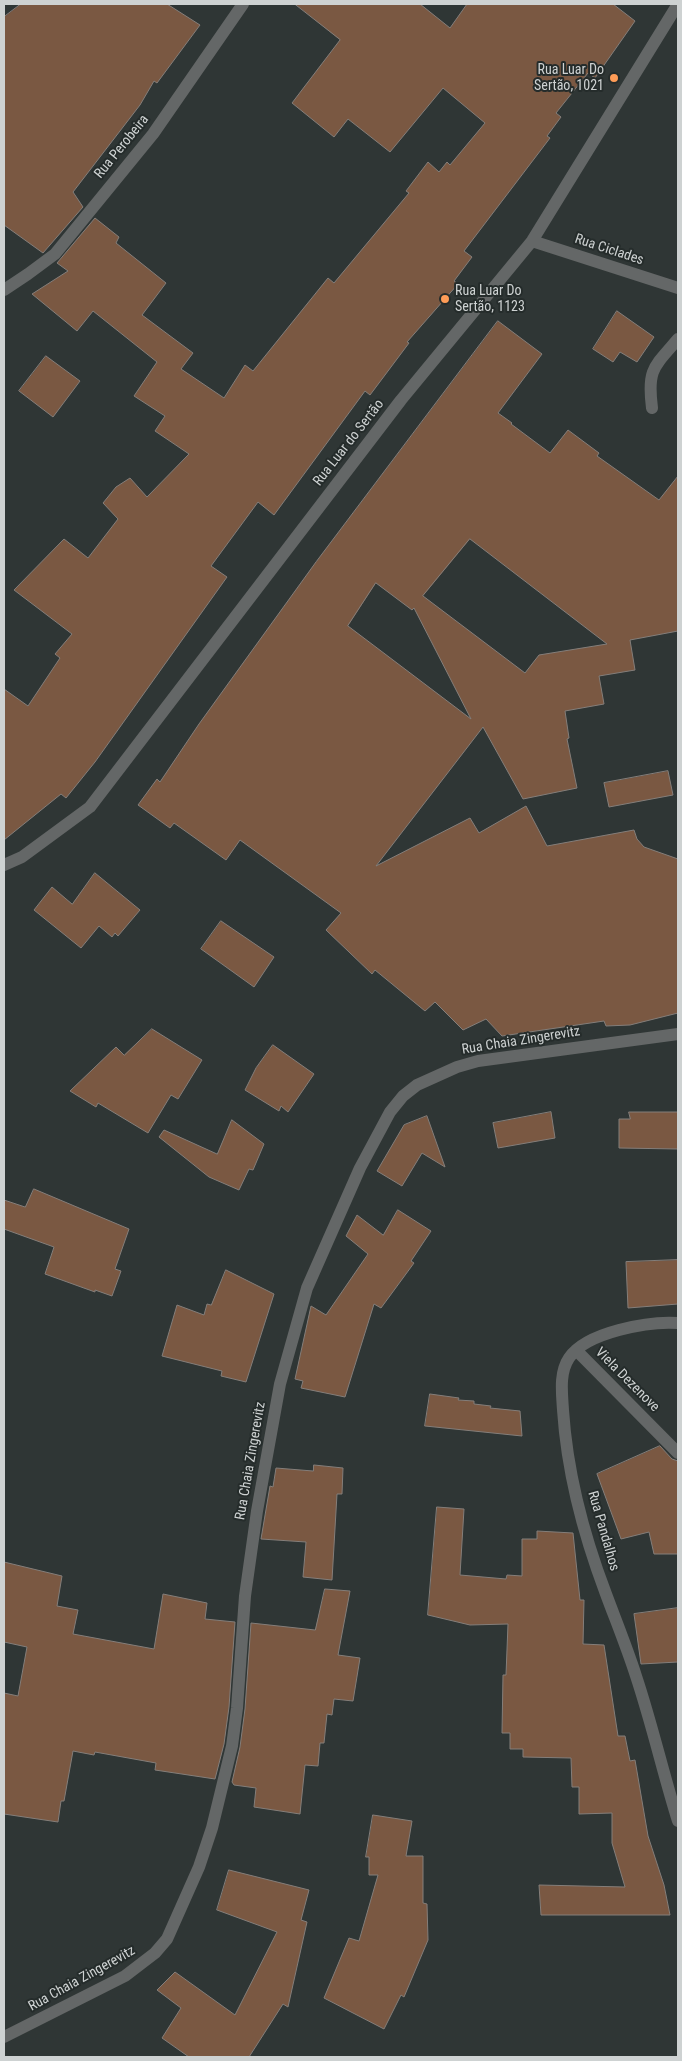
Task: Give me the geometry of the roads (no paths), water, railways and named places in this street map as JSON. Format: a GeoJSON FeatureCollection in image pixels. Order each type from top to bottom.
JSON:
{"type":"FeatureCollection","features":[{"type":"Feature","properties":{"kind":"street","name":"Rua Perobeira"},"geometry":{"type":"LineString","coordinates":[[4,290],[54,254],[153,134],[243,4]]}},
{"type":"Feature","properties":{"kind":"street","name":"Rua Luar do Sertão"},"geometry":{"type":"LineString","coordinates":[[4,865],[22,857],[90,807],[401,400],[532,241],[678,4]]}},
{"type":"Feature","properties":{"kind":"street","name":"Rua Ciclades"},"geometry":{"type":"LineString","coordinates":[[532,241],[678,288]]}},
{"type":"Feature","properties":{"kind":"street"},"geometry":{"type":"LineString","coordinates":[[652,408],[649,382],[655,366],[678,339]]}},
{"type":"Feature","properties":{"kind":"street","name":"Rua Chaia Zingerevitz"},"geometry":{"type":"LineString","coordinates":[[4,2037],[124,1976],[155,1954],[167,1939],[199,1867],[212,1828],[232,1746],[237,1708],[245,1596],[257,1512],[280,1384],[307,1288],[360,1168],[390,1112],[403,1096],[417,1086],[457,1067],[478,1061],[678,1034]]}},
{"type":"Feature","properties":{"kind":"street"},"geometry":{"type":"LineString","coordinates":[[576,1350],[591,1341],[627,1329],[678,1323]]}},
{"type":"Feature","properties":{"kind":"street","name":"Viela Dezenove"},"geometry":{"type":"LineString","coordinates":[[576,1350],[678,1453]]}},
{"type":"Feature","properties":{"kind":"street","name":"Rua Pandalhos"},"geometry":{"type":"LineString","coordinates":[[576,1350],[569,1358],[563,1372],[562,1385],[569,1461],[597,1568],[636,1676],[678,1821]]}},
{"type":"Feature","properties":{"kind":"place","name":"Rua Luar Do Sertão, 1021"},"geometry":{"type":"Point","coordinates":[614,78]}},
{"type":"Feature","properties":{"kind":"place","name":"Rua Luar Do Sertão, 1123"},"geometry":{"type":"Point","coordinates":[445,299]}}]}
